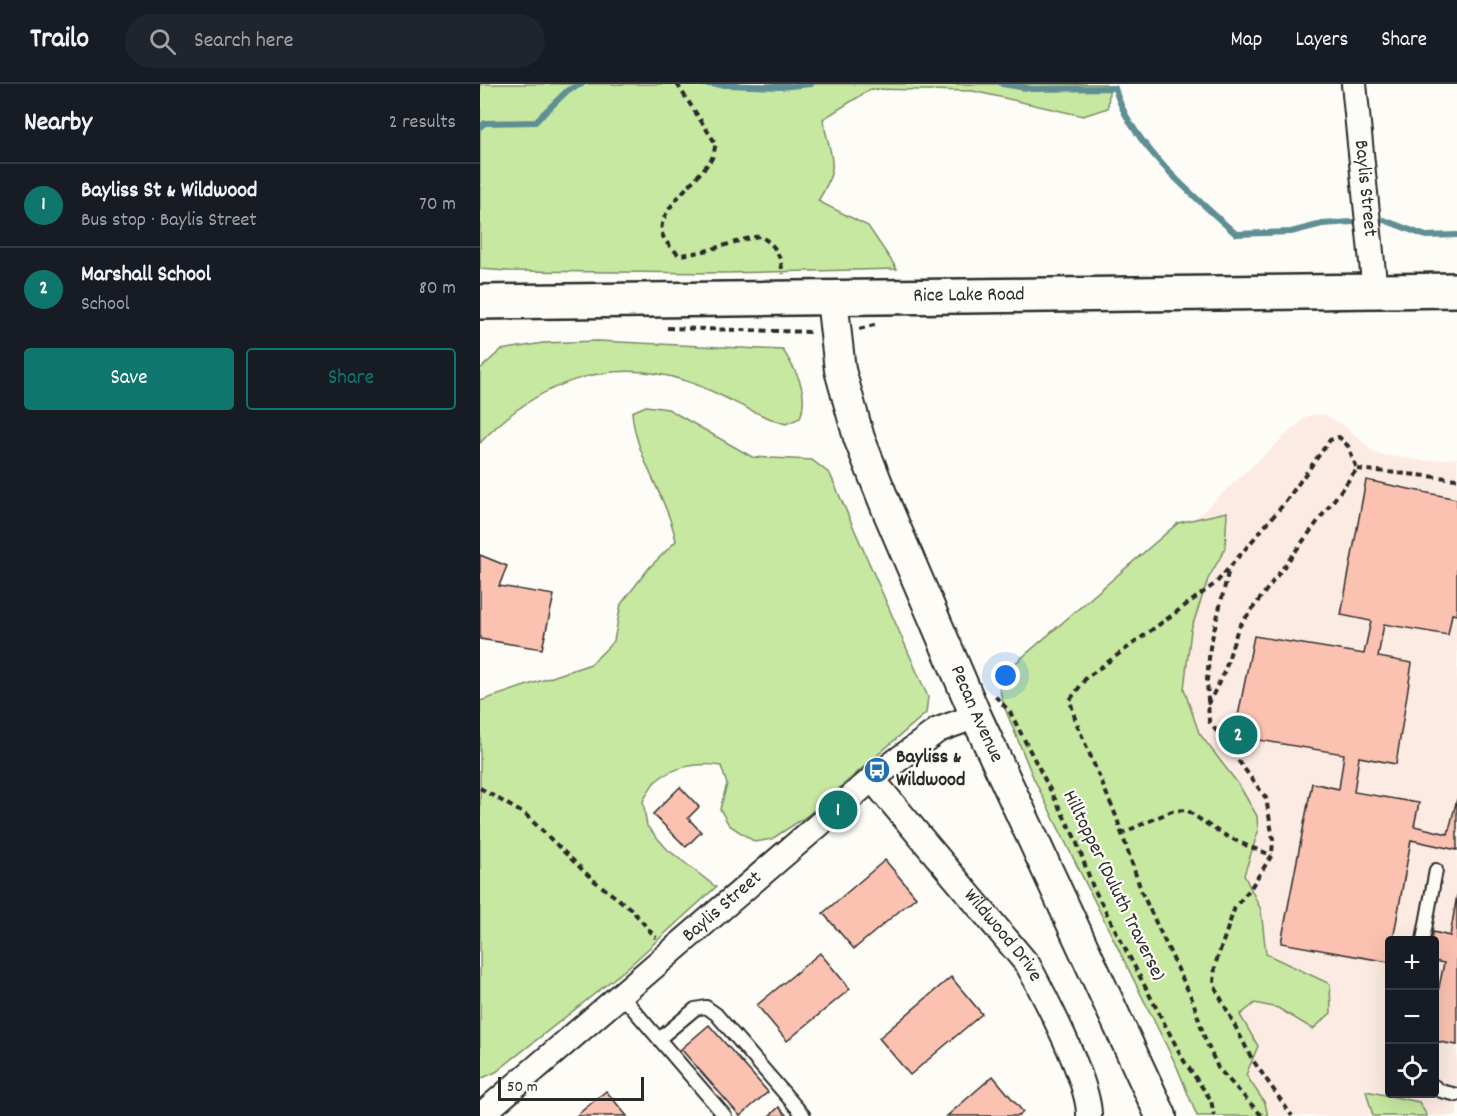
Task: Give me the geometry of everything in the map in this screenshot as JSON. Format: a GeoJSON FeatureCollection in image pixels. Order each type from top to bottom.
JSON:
{"type":"FeatureCollection","features":[{"type":"Feature","properties":{"kind":"main road","name":"Rice Lake Road"},"geometry":{"type":"LineString","coordinates":[[480,302],[1457,290]]}},
{"type":"Feature","properties":{"kind":"street","name":"Baylis Street"},"geometry":{"type":"LineString","coordinates":[[1354,84],[1375,292]]}},
{"type":"Feature","properties":{"kind":"street","name":"Pecan Avenue"},"geometry":{"type":"LineString","coordinates":[[832,298],[840,370],[859,438],[972,705],[1161,1116]]}},
{"type":"Feature","properties":{"kind":"street","name":"Baylis Street"},"geometry":{"type":"LineString","coordinates":[[480,1116],[872,779],[972,705]]}},
{"type":"Feature","properties":{"kind":"street","name":"Wildwood Drive"},"geometry":{"type":"LineString","coordinates":[[872,779],[1028,965],[1043,993],[1086,1091],[1089,1116]]}},
{"type":"Feature","properties":{"kind":"lane"},"geometry":{"type":"LineString","coordinates":[[1424,936],[1436,870]]}},
{"type":"Feature","properties":{"kind":"lane"},"geometry":{"type":"LineString","coordinates":[[621,995],[725,1116]]}},
{"type":"Feature","properties":{"kind":"lane"},"geometry":{"type":"LineString","coordinates":[[659,1039],[695,1009],[706,1007],[716,1014],[804,1116]]}},
{"type":"Feature","properties":{"kind":"lane"},"geometry":{"type":"LineString","coordinates":[[1439,1090],[1457,1095]]}},
{"type":"Feature","properties":{"kind":"path"},"geometry":{"type":"LineString","coordinates":[[677,84],[716,144],[712,160],[669,208],[662,221],[661,233],[667,244],[680,255],[706,253],[734,240],[760,236],[771,243],[780,254],[783,275]]}},
{"type":"Feature","properties":{"kind":"path"},"geometry":{"type":"LineString","coordinates":[[664,327],[806,333]]}},
{"type":"Feature","properties":{"kind":"path"},"geometry":{"type":"LineString","coordinates":[[1262,1116],[1218,1068],[1205,1039],[1193,1001],[1142,893],[1120,834],[1116,816],[1076,722],[1070,699],[1086,678],[1216,583],[1304,479],[1330,440],[1339,437],[1348,446],[1357,469]]}},
{"type":"Feature","properties":{"kind":"path"},"geometry":{"type":"LineString","coordinates":[[1357,469],[1457,479]]}},
{"type":"Feature","properties":{"kind":"path"},"geometry":{"type":"LineString","coordinates":[[1208,705],[1225,669],[1238,628],[1357,469]]}},
{"type":"Feature","properties":{"kind":"path"},"geometry":{"type":"LineString","coordinates":[[1229,570],[1210,647],[1209,721],[1266,798],[1273,839],[1272,855],[1235,907],[1215,965],[1214,985],[1252,1059],[1292,1116]]}},
{"type":"Feature","properties":{"kind":"path","name":"Hilltopper (Duluth Traverse)"},"geometry":{"type":"LineString","coordinates":[[972,705],[985,691],[996,697],[1011,712],[1075,838],[1093,887],[1184,1061],[1211,1100],[1214,1116]]}},
{"type":"Feature","properties":{"kind":"path"},"geometry":{"type":"LineString","coordinates":[[480,788],[525,815],[592,879],[631,909],[670,953]]}},
{"type":"Feature","properties":{"kind":"path"},"geometry":{"type":"LineString","coordinates":[[1120,834],[1172,811],[1186,810],[1235,843],[1272,855]]}},
{"type":"Feature","properties":{"kind":"shaded area"},"geometry":{"type":"Polygon","coordinates":[[[1324,414],[1346,427],[1375,454],[1424,461],[1457,458],[1457,1116],[1197,1116],[1177,1067],[1033,777],[1005,693],[1307,416],[1324,414]]]}},
{"type":"Feature","properties":{"kind":"green space"},"geometry":{"type":"Polygon","coordinates":[[[480,84],[1105,84],[1109,92],[1108,108],[1083,116],[973,91],[871,89],[823,119],[831,153],[832,169],[818,201],[868,226],[897,269],[723,273],[507,271],[480,269],[480,84]]]}},
{"type":"Feature","properties":{"kind":"green space"},"geometry":{"type":"Polygon","coordinates":[[[598,341],[783,350],[797,374],[802,391],[803,409],[800,418],[786,424],[760,415],[686,381],[657,374],[628,371],[574,380],[549,391],[524,405],[501,422],[480,443],[480,369],[501,350],[543,343],[598,341]]]}},
{"type":"Feature","properties":{"kind":"green space"},"geometry":{"type":"Polygon","coordinates":[[[646,406],[668,409],[752,457],[812,460],[830,474],[928,697],[926,713],[807,816],[772,839],[755,842],[729,825],[720,809],[727,784],[721,766],[687,766],[656,781],[643,801],[647,826],[667,849],[716,887],[626,969],[496,1072],[480,1079],[480,701],[591,664],[614,641],[621,604],[649,568],[676,541],[666,508],[645,461],[634,429],[632,412],[646,406]]]}},
{"type":"Feature","properties":{"kind":"green space"},"geometry":{"type":"Polygon","coordinates":[[[1227,512],[1225,549],[1208,579],[1191,630],[1184,689],[1199,733],[1239,785],[1257,816],[1258,832],[1244,875],[1261,910],[1266,954],[1330,984],[1331,1013],[1313,1029],[1278,1008],[1255,1003],[1240,1015],[1258,1046],[1246,1075],[1265,1103],[1268,1116],[1197,1116],[1177,1067],[1033,777],[1004,706],[997,679],[1178,523],[1227,512]]]}},
{"type":"Feature","properties":{"kind":"green space"},"geometry":{"type":"Polygon","coordinates":[[[1366,1091],[1385,1095],[1385,1098],[1419,1102],[1427,1116],[1373,1116],[1366,1091]]]}},
{"type":"Feature","properties":{"kind":"building"},"geometry":{"type":"Polygon","coordinates":[[[1366,480],[1457,499],[1457,615],[1452,614],[1448,635],[1384,624],[1378,657],[1412,663],[1396,764],[1359,757],[1354,792],[1419,803],[1414,826],[1448,834],[1457,799],[1457,850],[1411,840],[1394,936],[1385,936],[1385,961],[1281,943],[1312,783],[1339,789],[1344,754],[1234,736],[1254,636],[1364,654],[1371,621],[1341,615],[1366,480]]]}},
{"type":"Feature","properties":{"kind":"building"},"geometry":{"type":"Polygon","coordinates":[[[480,555],[507,566],[499,586],[554,595],[542,649],[480,639],[480,555]]]}},
{"type":"Feature","properties":{"kind":"building"},"geometry":{"type":"Polygon","coordinates":[[[680,787],[699,807],[688,818],[701,832],[686,847],[653,814],[680,787]]]}},
{"type":"Feature","properties":{"kind":"building"},"geometry":{"type":"Polygon","coordinates":[[[885,860],[916,897],[854,949],[823,913],[885,860]]]}},
{"type":"Feature","properties":{"kind":"building"},"geometry":{"type":"Polygon","coordinates":[[[1457,895],[1457,1045],[1439,1042],[1439,987],[1444,963],[1439,962],[1439,936],[1432,936],[1433,932],[1450,936],[1457,895]]]}},
{"type":"Feature","properties":{"kind":"building"},"geometry":{"type":"Polygon","coordinates":[[[820,953],[850,989],[787,1041],[757,1005],[820,953]]]}},
{"type":"Feature","properties":{"kind":"building"},"geometry":{"type":"Polygon","coordinates":[[[951,977],[982,1014],[910,1075],[879,1038],[951,977]]]}},
{"type":"Feature","properties":{"kind":"building"},"geometry":{"type":"Polygon","coordinates":[[[709,1025],[768,1092],[740,1116],[681,1049],[709,1025]]]}},
{"type":"Feature","properties":{"kind":"building"},"geometry":{"type":"Polygon","coordinates":[[[993,1076],[1023,1112],[1019,1116],[947,1116],[993,1076]]]}},
{"type":"Feature","properties":{"kind":"building"},"geometry":{"type":"Polygon","coordinates":[[[606,1091],[627,1116],[576,1116],[606,1091]]]}},
{"type":"Feature","properties":{"kind":"building"},"geometry":{"type":"Polygon","coordinates":[[[779,1107],[787,1116],[769,1116],[779,1107]]]}},
{"type":"Feature","properties":{"kind":"waterway"},"geometry":{"type":"LineString","coordinates":[[480,127],[485,123],[535,122],[568,90],[582,84]]}},
{"type":"Feature","properties":{"kind":"waterway"},"geometry":{"type":"LineString","coordinates":[[704,84],[780,87],[811,84]]}},
{"type":"Feature","properties":{"kind":"waterway"},"geometry":{"type":"LineString","coordinates":[[1002,84],[1032,89],[1115,88],[1134,129],[1149,149],[1183,186],[1236,234],[1291,232],[1322,224],[1352,222]]}},
{"type":"Feature","properties":{"kind":"waterway"},"geometry":{"type":"LineString","coordinates":[[1384,220],[1426,236],[1457,235]]}},
{"type":"Feature","properties":{"kind":"place","name":"Marshall School"},"geometry":{"type":"Point","coordinates":[1238,735]}},
{"type":"Feature","properties":{"kind":"place","name":"Bayliss & Wildwood"},"geometry":{"type":"Point","coordinates":[877,770]}},
{"type":"Feature","properties":{"kind":"place","name":"Bayliss St & Wildwood"},"geometry":{"type":"Point","coordinates":[838,810]}}]}
